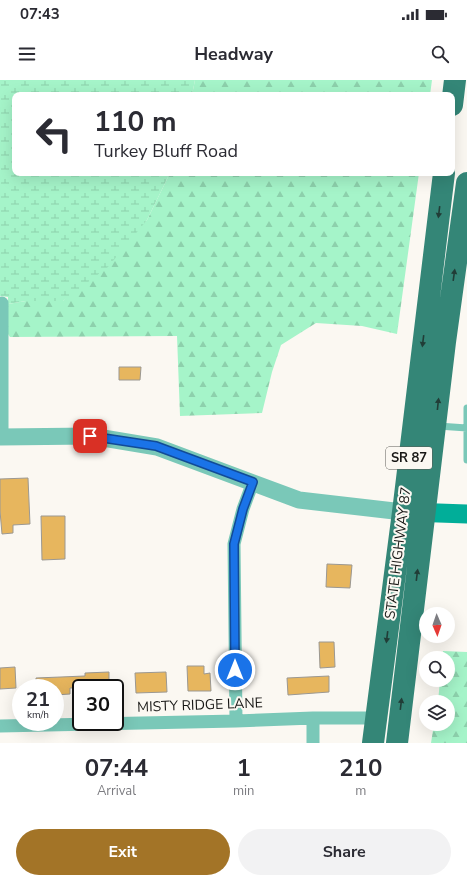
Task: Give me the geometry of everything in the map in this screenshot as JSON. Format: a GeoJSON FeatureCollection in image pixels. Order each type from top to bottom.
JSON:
{"type":"FeatureCollection","features":[{"type":"Feature","properties":{"kind":"highway"},"geometry":{"type":"LineString","coordinates":[[454,92],[455,80]]}},
{"type":"Feature","properties":{"kind":"highway","name":"STATE HIGHWAY 87"},"geometry":{"type":"LineString","coordinates":[[373,743],[403,512],[444,176]]}},
{"type":"Feature","properties":{"kind":"highway","name":"SR 87"},"geometry":{"type":"LineString","coordinates":[[397,743],[445,342],[467,183]]}},
{"type":"Feature","properties":{"kind":"main road"},"geometry":{"type":"LineString","coordinates":[[403,512],[467,514]]}},
{"type":"Feature","properties":{"kind":"street"},"geometry":{"type":"LineString","coordinates":[[2,303],[1,437],[90,436],[156,446],[299,500],[403,512]]}},
{"type":"Feature","properties":{"kind":"street"},"geometry":{"type":"LineString","coordinates":[[236,721],[234,544],[243,509],[253,482]]}},
{"type":"Feature","properties":{"kind":"street"},"geometry":{"type":"LineString","coordinates":[[313,718],[314,743]]}},
{"type":"Feature","properties":{"kind":"street","name":"MISTY RIDGE LANE"},"geometry":{"type":"LineString","coordinates":[[0,726],[313,718],[377,718]]}},
{"type":"Feature","properties":{"kind":"lane"},"geometry":{"type":"LineString","coordinates":[[467,408],[467,460]]}},
{"type":"Feature","properties":{"kind":"lane"},"geometry":{"type":"LineString","coordinates":[[435,426],[467,428]]}},
{"type":"Feature","properties":{"kind":"green space"},"geometry":{"type":"Polygon","coordinates":[[[0,80],[195,80],[193,92],[12,92],[12,176],[169,176],[147,220],[108,267],[63,301],[26,301],[8,304],[8,297],[0,296],[0,80]]]}},
{"type":"Feature","properties":{"kind":"green space"},"geometry":{"type":"Polygon","coordinates":[[[195,80],[432,80],[430,92],[193,92],[195,80]]]}},
{"type":"Feature","properties":{"kind":"green space"},"geometry":{"type":"Polygon","coordinates":[[[169,176],[419,176],[397,334],[362,326],[316,323],[281,345],[272,372],[262,413],[180,416],[177,336],[10,337],[8,334],[8,304],[26,301],[63,301],[147,220],[169,176]]]}},
{"type":"Feature","properties":{"kind":"green space"},"geometry":{"type":"Polygon","coordinates":[[[455,652],[467,652],[467,743],[431,743],[433,731],[455,731],[455,695],[439,695],[439,687],[455,687],[455,652]]]}},
{"type":"Feature","properties":{"kind":"building"},"geometry":{"type":"Polygon","coordinates":[[[119,367],[141,367],[140,380],[119,380],[119,367]]]}},
{"type":"Feature","properties":{"kind":"building"},"geometry":{"type":"Polygon","coordinates":[[[28,478],[30,524],[13,525],[13,533],[2,534],[0,479],[28,478]]]}},
{"type":"Feature","properties":{"kind":"building"},"geometry":{"type":"Polygon","coordinates":[[[41,516],[65,516],[65,559],[42,560],[41,516]]]}},
{"type":"Feature","properties":{"kind":"building"},"geometry":{"type":"Polygon","coordinates":[[[327,564],[352,565],[350,588],[326,587],[327,564]]]}},
{"type":"Feature","properties":{"kind":"building"},"geometry":{"type":"Polygon","coordinates":[[[319,642],[334,642],[335,667],[320,668],[319,642]]]}},
{"type":"Feature","properties":{"kind":"building"},"geometry":{"type":"Polygon","coordinates":[[[187,666],[204,666],[204,674],[210,673],[211,691],[188,691],[187,666]]]}},
{"type":"Feature","properties":{"kind":"building"},"geometry":{"type":"Polygon","coordinates":[[[15,667],[16,679],[12,679],[12,688],[0,689],[0,668],[15,667]]]}},
{"type":"Feature","properties":{"kind":"building"},"geometry":{"type":"Polygon","coordinates":[[[109,672],[109,679],[72,679],[70,694],[64,694],[64,679],[36,679],[85,676],[85,673],[109,672]]]}},
{"type":"Feature","properties":{"kind":"building"},"geometry":{"type":"Polygon","coordinates":[[[166,672],[167,692],[136,693],[135,673],[166,672]]]}},
{"type":"Feature","properties":{"kind":"building"},"geometry":{"type":"Polygon","coordinates":[[[329,676],[329,692],[288,695],[287,678],[329,676]]]}},
{"type":"Feature","properties":{"kind":"route"},"geometry":{"type":"LineString","coordinates":[[90,436],[156,446],[253,482],[243,509],[234,544],[235,670]]}}]}
